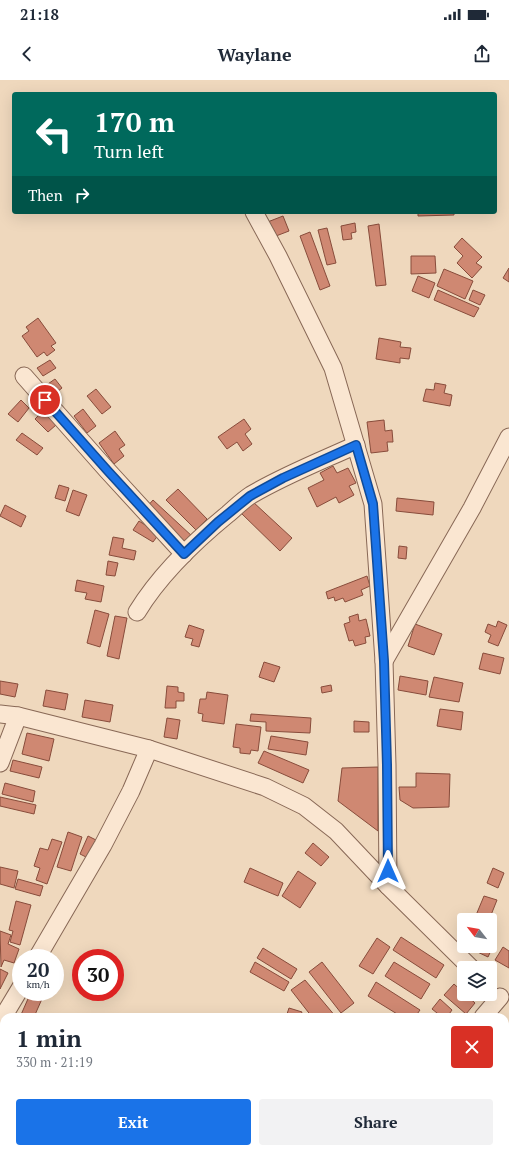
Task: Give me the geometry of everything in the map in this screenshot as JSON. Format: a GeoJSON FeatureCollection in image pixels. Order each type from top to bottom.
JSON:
{"type":"FeatureCollection","features":[{"type":"Feature","properties":{"kind":"street"},"geometry":{"type":"LineString","coordinates":[[255,214],[278,256],[333,368],[373,504],[384,661],[388,886]]}},
{"type":"Feature","properties":{"kind":"street"},"geometry":{"type":"LineString","coordinates":[[24,376],[184,554]]}},
{"type":"Feature","properties":{"kind":"street"},"geometry":{"type":"LineString","coordinates":[[384,661],[472,508],[509,436]]}},
{"type":"Feature","properties":{"kind":"street"},"geometry":{"type":"LineString","coordinates":[[137,612],[161,580],[184,554],[218,522],[250,496],[283,478],[356,445]]}},
{"type":"Feature","properties":{"kind":"street"},"geometry":{"type":"LineString","coordinates":[[0,714],[18,716],[149,749],[265,787],[304,806],[336,831],[388,886],[464,961]]}},
{"type":"Feature","properties":{"kind":"street"},"geometry":{"type":"LineString","coordinates":[[0,763],[18,716]]}},
{"type":"Feature","properties":{"kind":"street"},"geometry":{"type":"LineString","coordinates":[[42,949],[103,845],[131,791],[149,749]]}},
{"type":"Feature","properties":{"kind":"street"},"geometry":{"type":"LineString","coordinates":[[486,1013],[500,995]]}},
{"type":"Feature","properties":{"kind":"street"},"geometry":{"type":"LineString","coordinates":[[5,1013],[13,1001]]}},
{"type":"Feature","properties":{"kind":"building"},"geometry":{"type":"Polygon","coordinates":[[[418,214],[454,214],[454,215],[418,216],[418,214]]]}},
{"type":"Feature","properties":{"kind":"building"},"geometry":{"type":"Polygon","coordinates":[[[283,216],[289,231],[276,236],[274,230],[269,232],[265,223],[283,216]]]}},
{"type":"Feature","properties":{"kind":"building"},"geometry":{"type":"Polygon","coordinates":[[[355,223],[356,232],[351,233],[352,239],[343,240],[341,226],[355,223]]]}},
{"type":"Feature","properties":{"kind":"building"},"geometry":{"type":"Polygon","coordinates":[[[379,224],[386,285],[376,286],[368,226],[379,224]]]}},
{"type":"Feature","properties":{"kind":"building"},"geometry":{"type":"Polygon","coordinates":[[[327,228],[336,263],[327,265],[318,230],[327,228]]]}},
{"type":"Feature","properties":{"kind":"building"},"geometry":{"type":"Polygon","coordinates":[[[310,232],[330,286],[320,290],[300,236],[310,232]]]}},
{"type":"Feature","properties":{"kind":"building"},"geometry":{"type":"Polygon","coordinates":[[[462,238],[482,257],[476,263],[482,267],[472,278],[457,263],[463,256],[454,247],[462,238]]]}},
{"type":"Feature","properties":{"kind":"building"},"geometry":{"type":"Polygon","coordinates":[[[411,256],[435,256],[436,273],[411,274],[411,256]]]}},
{"type":"Feature","properties":{"kind":"building"},"geometry":{"type":"Polygon","coordinates":[[[509,268],[509,282],[503,278],[509,268]]]}},
{"type":"Feature","properties":{"kind":"building"},"geometry":{"type":"Polygon","coordinates":[[[444,269],[473,281],[465,299],[437,286],[444,269]]]}},
{"type":"Feature","properties":{"kind":"building"},"geometry":{"type":"Polygon","coordinates":[[[418,276],[435,283],[429,298],[412,291],[418,276]]]}},
{"type":"Feature","properties":{"kind":"building"},"geometry":{"type":"Polygon","coordinates":[[[438,290],[479,308],[474,317],[434,300],[438,290]]]}},
{"type":"Feature","properties":{"kind":"building"},"geometry":{"type":"Polygon","coordinates":[[[473,290],[485,295],[480,305],[469,300],[473,290]]]}},
{"type":"Feature","properties":{"kind":"building"},"geometry":{"type":"Polygon","coordinates":[[[38,318],[56,343],[51,346],[55,350],[47,356],[44,352],[37,357],[22,336],[29,331],[26,327],[38,318]]]}},
{"type":"Feature","properties":{"kind":"building"},"geometry":{"type":"Polygon","coordinates":[[[379,338],[401,342],[400,347],[411,348],[409,359],[400,358],[400,363],[376,359],[379,338]]]}},
{"type":"Feature","properties":{"kind":"building"},"geometry":{"type":"Polygon","coordinates":[[[50,360],[56,368],[43,376],[37,368],[50,360]]]}},
{"type":"Feature","properties":{"kind":"building"},"geometry":{"type":"Polygon","coordinates":[[[55,379],[62,388],[52,396],[45,386],[55,379]]]}},
{"type":"Feature","properties":{"kind":"building"},"geometry":{"type":"Polygon","coordinates":[[[435,383],[446,385],[444,393],[452,395],[450,406],[423,401],[426,389],[434,390],[435,383]]]}},
{"type":"Feature","properties":{"kind":"building"},"geometry":{"type":"Polygon","coordinates":[[[96,389],[111,407],[102,414],[87,396],[96,389]]]}},
{"type":"Feature","properties":{"kind":"building"},"geometry":{"type":"Polygon","coordinates":[[[21,400],[29,408],[18,422],[8,414],[21,400]]]}},
{"type":"Feature","properties":{"kind":"building"},"geometry":{"type":"Polygon","coordinates":[[[83,409],[96,426],[87,433],[74,416],[83,409]]]}},
{"type":"Feature","properties":{"kind":"building"},"geometry":{"type":"Polygon","coordinates":[[[43,411],[56,425],[48,432],[35,419],[43,411]]]}},
{"type":"Feature","properties":{"kind":"building"},"geometry":{"type":"Polygon","coordinates":[[[244,419],[251,429],[245,434],[252,444],[243,451],[237,442],[227,449],[218,437],[244,419]]]}},
{"type":"Feature","properties":{"kind":"building"},"geometry":{"type":"Polygon","coordinates":[[[384,420],[385,431],[392,430],[393,442],[387,442],[388,451],[371,453],[367,422],[384,420]]]}},
{"type":"Feature","properties":{"kind":"building"},"geometry":{"type":"Polygon","coordinates":[[[115,431],[125,445],[119,449],[124,456],[114,464],[99,443],[115,431]]]}},
{"type":"Feature","properties":{"kind":"building"},"geometry":{"type":"Polygon","coordinates":[[[22,433],[43,448],[37,455],[16,440],[22,433]]]}},
{"type":"Feature","properties":{"kind":"building"},"geometry":{"type":"Polygon","coordinates":[[[333,466],[337,473],[348,468],[356,483],[349,486],[354,495],[339,503],[336,497],[317,507],[308,488],[324,480],[320,473],[333,466]]]}},
{"type":"Feature","properties":{"kind":"building"},"geometry":{"type":"Polygon","coordinates":[[[59,485],[69,488],[65,501],[55,498],[59,485]]]}},
{"type":"Feature","properties":{"kind":"building"},"geometry":{"type":"Polygon","coordinates":[[[178,489],[207,519],[196,530],[166,500],[178,489]]]}},
{"type":"Feature","properties":{"kind":"building"},"geometry":{"type":"Polygon","coordinates":[[[73,490],[87,495],[79,516],[66,511],[73,490]]]}},
{"type":"Feature","properties":{"kind":"building"},"geometry":{"type":"Polygon","coordinates":[[[397,498],[434,502],[433,515],[396,511],[397,498]]]}},
{"type":"Feature","properties":{"kind":"building"},"geometry":{"type":"Polygon","coordinates":[[[153,500],[193,537],[185,546],[145,509],[153,500]]]}},
{"type":"Feature","properties":{"kind":"building"},"geometry":{"type":"Polygon","coordinates":[[[252,501],[292,538],[280,551],[241,513],[252,501]]]}},
{"type":"Feature","properties":{"kind":"building"},"geometry":{"type":"Polygon","coordinates":[[[5,505],[26,516],[21,527],[0,516],[5,505]]]}},
{"type":"Feature","properties":{"kind":"building"},"geometry":{"type":"Polygon","coordinates":[[[139,521],[159,534],[153,542],[133,530],[139,521]]]}},
{"type":"Feature","properties":{"kind":"building"},"geometry":{"type":"Polygon","coordinates":[[[113,537],[124,539],[122,548],[136,551],[134,560],[109,555],[113,537]]]}},
{"type":"Feature","properties":{"kind":"building"},"geometry":{"type":"Polygon","coordinates":[[[399,546],[407,547],[406,559],[398,558],[399,546]]]}},
{"type":"Feature","properties":{"kind":"building"},"geometry":{"type":"Polygon","coordinates":[[[108,561],[118,563],[115,576],[106,575],[108,561]]]}},
{"type":"Feature","properties":{"kind":"building"},"geometry":{"type":"Polygon","coordinates":[[[367,576],[370,586],[361,590],[363,595],[345,602],[343,598],[335,601],[334,597],[328,599],[326,592],[367,576]]]}},
{"type":"Feature","properties":{"kind":"building"},"geometry":{"type":"Polygon","coordinates":[[[77,580],[104,586],[101,602],[85,599],[87,593],[75,591],[77,580]]]}},
{"type":"Feature","properties":{"kind":"building"},"geometry":{"type":"Polygon","coordinates":[[[95,610],[109,614],[100,647],[87,643],[95,610]]]}},
{"type":"Feature","properties":{"kind":"building"},"geometry":{"type":"Polygon","coordinates":[[[358,614],[359,621],[366,619],[370,636],[365,637],[366,643],[355,646],[353,640],[349,641],[344,624],[350,622],[349,617],[358,614]]]}},
{"type":"Feature","properties":{"kind":"building"},"geometry":{"type":"Polygon","coordinates":[[[115,616],[127,618],[119,659],[107,656],[115,616]]]}},
{"type":"Feature","properties":{"kind":"building"},"geometry":{"type":"Polygon","coordinates":[[[498,621],[507,625],[498,646],[488,642],[491,635],[485,632],[488,624],[496,627],[498,621]]]}},
{"type":"Feature","properties":{"kind":"building"},"geometry":{"type":"Polygon","coordinates":[[[415,624],[442,634],[434,655],[408,646],[415,624]]]}},
{"type":"Feature","properties":{"kind":"building"},"geometry":{"type":"Polygon","coordinates":[[[189,625],[204,630],[199,647],[191,645],[193,639],[185,637],[189,625]]]}},
{"type":"Feature","properties":{"kind":"building"},"geometry":{"type":"Polygon","coordinates":[[[483,653],[504,658],[500,674],[479,669],[483,653]]]}},
{"type":"Feature","properties":{"kind":"building"},"geometry":{"type":"Polygon","coordinates":[[[264,662],[280,667],[274,682],[259,677],[264,662]]]}},
{"type":"Feature","properties":{"kind":"building"},"geometry":{"type":"Polygon","coordinates":[[[400,676],[428,681],[426,695],[398,690],[400,676]]]}},
{"type":"Feature","properties":{"kind":"building"},"geometry":{"type":"Polygon","coordinates":[[[434,677],[463,683],[459,702],[429,697],[434,677]]]}},
{"type":"Feature","properties":{"kind":"building"},"geometry":{"type":"Polygon","coordinates":[[[0,681],[18,684],[15,697],[0,694],[0,681]]]}},
{"type":"Feature","properties":{"kind":"building"},"geometry":{"type":"Polygon","coordinates":[[[331,685],[332,691],[322,693],[321,687],[331,685]]]}},
{"type":"Feature","properties":{"kind":"building"},"geometry":{"type":"Polygon","coordinates":[[[167,686],[178,687],[178,692],[184,693],[184,701],[176,701],[176,708],[165,708],[167,686]]]}},
{"type":"Feature","properties":{"kind":"building"},"geometry":{"type":"Polygon","coordinates":[[[46,690],[68,694],[65,710],[43,706],[46,690]]]}},
{"type":"Feature","properties":{"kind":"building"},"geometry":{"type":"Polygon","coordinates":[[[207,692],[228,695],[224,724],[202,721],[203,714],[198,713],[200,699],[206,699],[207,692]]]}},
{"type":"Feature","properties":{"kind":"building"},"geometry":{"type":"Polygon","coordinates":[[[85,700],[113,705],[110,722],[82,717],[85,700]]]}},
{"type":"Feature","properties":{"kind":"building"},"geometry":{"type":"Polygon","coordinates":[[[440,709],[463,712],[461,730],[437,726],[440,709]]]}},
{"type":"Feature","properties":{"kind":"building"},"geometry":{"type":"Polygon","coordinates":[[[251,714],[311,718],[310,733],[266,731],[266,722],[250,721],[251,714]]]}},
{"type":"Feature","properties":{"kind":"building"},"geometry":{"type":"Polygon","coordinates":[[[167,718],[180,720],[177,739],[164,737],[167,718]]]}},
{"type":"Feature","properties":{"kind":"building"},"geometry":{"type":"Polygon","coordinates":[[[354,721],[369,722],[369,732],[354,732],[354,721]]]}},
{"type":"Feature","properties":{"kind":"building"},"geometry":{"type":"Polygon","coordinates":[[[236,724],[261,727],[258,751],[251,750],[250,754],[240,753],[240,748],[233,747],[236,724]]]}},
{"type":"Feature","properties":{"kind":"building"},"geometry":{"type":"Polygon","coordinates":[[[27,733],[54,739],[49,761],[22,754],[27,733]]]}},
{"type":"Feature","properties":{"kind":"building"},"geometry":{"type":"Polygon","coordinates":[[[271,736],[308,742],[306,755],[268,749],[271,736]]]}},
{"type":"Feature","properties":{"kind":"building"},"geometry":{"type":"Polygon","coordinates":[[[264,751],[309,770],[303,783],[258,763],[264,751]]]}},
{"type":"Feature","properties":{"kind":"building"},"geometry":{"type":"Polygon","coordinates":[[[13,760],[42,767],[39,778],[10,771],[13,760]]]}},
{"type":"Feature","properties":{"kind":"building"},"geometry":{"type":"Polygon","coordinates":[[[378,767],[378,831],[338,801],[342,768],[378,767]]]}},
{"type":"Feature","properties":{"kind":"building"},"geometry":{"type":"Polygon","coordinates":[[[416,773],[450,774],[449,807],[413,808],[400,800],[399,787],[416,787],[416,773]]]}},
{"type":"Feature","properties":{"kind":"building"},"geometry":{"type":"Polygon","coordinates":[[[5,783],[35,791],[33,802],[2,794],[5,783]]]}},
{"type":"Feature","properties":{"kind":"building"},"geometry":{"type":"Polygon","coordinates":[[[0,797],[36,805],[34,814],[0,806],[0,797]]]}},
{"type":"Feature","properties":{"kind":"building"},"geometry":{"type":"Polygon","coordinates":[[[68,832],[82,837],[71,871],[57,867],[68,832]]]}},
{"type":"Feature","properties":{"kind":"building"},"geometry":{"type":"Polygon","coordinates":[[[88,836],[96,840],[88,858],[80,854],[88,836]]]}},
{"type":"Feature","properties":{"kind":"building"},"geometry":{"type":"Polygon","coordinates":[[[52,839],[62,842],[47,884],[36,880],[40,868],[34,866],[40,848],[48,850],[52,839]]]}},
{"type":"Feature","properties":{"kind":"building"},"geometry":{"type":"Polygon","coordinates":[[[313,843],[329,857],[321,866],[305,853],[313,843]]]}},
{"type":"Feature","properties":{"kind":"building"},"geometry":{"type":"Polygon","coordinates":[[[0,867],[18,871],[14,888],[0,884],[0,867]]]}},
{"type":"Feature","properties":{"kind":"building"},"geometry":{"type":"Polygon","coordinates":[[[250,868],[283,883],[278,896],[244,882],[250,868]]]}},
{"type":"Feature","properties":{"kind":"building"},"geometry":{"type":"Polygon","coordinates":[[[493,868],[504,873],[498,888],[487,883],[493,868]]]}},
{"type":"Feature","properties":{"kind":"building"},"geometry":{"type":"Polygon","coordinates":[[[298,871],[316,883],[300,908],[282,896],[298,871]]]}},
{"type":"Feature","properties":{"kind":"building"},"geometry":{"type":"Polygon","coordinates":[[[18,879],[43,886],[40,896],[15,889],[18,879]]]}},
{"type":"Feature","properties":{"kind":"building"},"geometry":{"type":"Polygon","coordinates":[[[484,896],[497,900],[492,913],[477,913],[484,896]]]}},
{"type":"Feature","properties":{"kind":"building"},"geometry":{"type":"Polygon","coordinates":[[[16,901],[31,905],[20,945],[10,942],[13,931],[9,930],[16,901]]]}},
{"type":"Feature","properties":{"kind":"building"},"geometry":{"type":"Polygon","coordinates":[[[0,931],[11,935],[8,944],[19,949],[12,949],[12,962],[4,960],[1,967],[0,931]]]}},
{"type":"Feature","properties":{"kind":"building"},"geometry":{"type":"Polygon","coordinates":[[[401,937],[444,965],[436,978],[393,950],[401,937]]]}},
{"type":"Feature","properties":{"kind":"building"},"geometry":{"type":"Polygon","coordinates":[[[377,938],[390,947],[373,974],[359,966],[377,938]]]}},
{"type":"Feature","properties":{"kind":"building"},"geometry":{"type":"Polygon","coordinates":[[[503,947],[509,951],[509,968],[495,960],[503,947]]]}},
{"type":"Feature","properties":{"kind":"building"},"geometry":{"type":"Polygon","coordinates":[[[263,948],[297,969],[291,979],[257,958],[263,948]]]}},
{"type":"Feature","properties":{"kind":"building"},"geometry":{"type":"Polygon","coordinates":[[[480,953],[490,953],[488,957],[480,953]]]}},
{"type":"Feature","properties":{"kind":"building"},"geometry":{"type":"Polygon","coordinates":[[[255,962],[289,982],[284,991],[250,972],[255,962]]]}},
{"type":"Feature","properties":{"kind":"building"},"geometry":{"type":"Polygon","coordinates":[[[322,962],[354,1003],[341,1013],[309,972],[322,962]]]}},
{"type":"Feature","properties":{"kind":"building"},"geometry":{"type":"Polygon","coordinates":[[[394,962],[430,984],[421,999],[385,976],[394,962]]]}},
{"type":"Feature","properties":{"kind":"building"},"geometry":{"type":"Polygon","coordinates":[[[0,969],[8,973],[0,989],[0,969]]]}},
{"type":"Feature","properties":{"kind":"building"},"geometry":{"type":"Polygon","coordinates":[[[305,980],[333,1013],[309,1013],[291,990],[305,980]]]}},
{"type":"Feature","properties":{"kind":"building"},"geometry":{"type":"Polygon","coordinates":[[[376,982],[420,1010],[418,1013],[396,1013],[368,996],[376,982]]]}},
{"type":"Feature","properties":{"kind":"building"},"geometry":{"type":"Polygon","coordinates":[[[454,984],[457,987],[457,1001],[473,1001],[475,1003],[467,1013],[465,1013],[444,995],[454,984]]]}},
{"type":"Feature","properties":{"kind":"building"},"geometry":{"type":"Polygon","coordinates":[[[440,999],[452,1010],[450,1013],[437,1013],[432,1009],[440,999]]]}},
{"type":"Feature","properties":{"kind":"building"},"geometry":{"type":"Polygon","coordinates":[[[27,1001],[41,1001],[36,1013],[22,1013],[27,1001]]]}},
{"type":"Feature","properties":{"kind":"building"},"geometry":{"type":"Polygon","coordinates":[[[289,1008],[302,1012],[302,1013],[287,1013],[289,1008]]]}},
{"type":"Feature","properties":{"kind":"route"},"geometry":{"type":"LineString","coordinates":[[45,400],[184,554],[218,522],[250,496],[283,478],[356,445],[373,504],[384,661],[388,871]]}}]}
